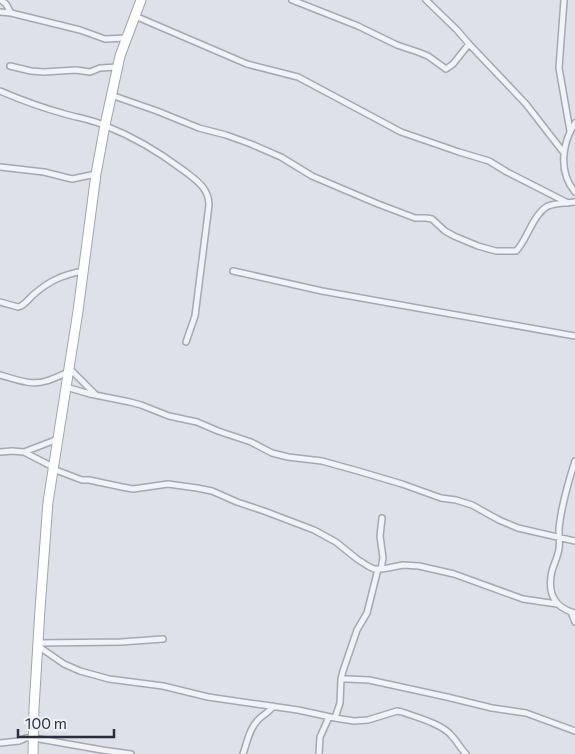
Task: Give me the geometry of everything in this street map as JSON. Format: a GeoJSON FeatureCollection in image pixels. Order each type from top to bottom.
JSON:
{"type":"FeatureCollection","features":[{"type":"Feature","properties":{"kind":"main road"},"geometry":{"type":"LineString","coordinates":[[33,754],[42,564],[48,502],[96,174],[117,68],[140,0]]}},
{"type":"Feature","properties":{"kind":"street"},"geometry":{"type":"LineString","coordinates":[[1,0],[6,4],[11,13]]}},
{"type":"Feature","properties":{"kind":"street"},"geometry":{"type":"LineString","coordinates":[[292,0],[358,26],[397,45],[428,56],[446,69],[453,64],[469,44]]}},
{"type":"Feature","properties":{"kind":"street"},"geometry":{"type":"LineString","coordinates":[[426,0],[457,30],[526,104],[564,153]]}},
{"type":"Feature","properties":{"kind":"street"},"geometry":{"type":"LineString","coordinates":[[564,0],[559,68],[568,120],[572,132]]}},
{"type":"Feature","properties":{"kind":"street"},"geometry":{"type":"LineString","coordinates":[[0,12],[80,30],[105,40],[126,38]]}},
{"type":"Feature","properties":{"kind":"street"},"geometry":{"type":"LineString","coordinates":[[134,16],[247,64],[298,77],[401,132],[489,161],[568,203]]}},
{"type":"Feature","properties":{"kind":"street"},"geometry":{"type":"LineString","coordinates":[[10,66],[32,72],[76,70],[90,72],[100,68],[117,68]]}},
{"type":"Feature","properties":{"kind":"street"},"geometry":{"type":"LineString","coordinates":[[0,91],[64,114],[105,125],[136,138],[202,186],[207,193],[209,205],[198,299],[194,322],[186,342]]}},
{"type":"Feature","properties":{"kind":"street"},"geometry":{"type":"LineString","coordinates":[[111,95],[199,128],[251,144],[292,163],[312,176],[378,204],[415,218],[432,219],[445,231],[454,236],[490,250],[516,250],[521,246],[537,217],[544,209],[553,204],[575,202]]}},
{"type":"Feature","properties":{"kind":"street"},"geometry":{"type":"LineString","coordinates":[[568,120],[574,124],[572,132],[567,139],[564,153],[564,169],[569,183],[575,192]]}},
{"type":"Feature","properties":{"kind":"street"},"geometry":{"type":"LineString","coordinates":[[0,167],[44,172],[72,179],[96,174]]}},
{"type":"Feature","properties":{"kind":"street"},"geometry":{"type":"LineString","coordinates":[[0,302],[18,307],[22,306],[56,278],[83,271]]}},
{"type":"Feature","properties":{"kind":"street"},"geometry":{"type":"LineString","coordinates":[[233,271],[322,291],[575,336]]}},
{"type":"Feature","properties":{"kind":"street"},"geometry":{"type":"LineString","coordinates":[[0,375],[20,381],[36,383],[47,381],[68,370],[95,395]]}},
{"type":"Feature","properties":{"kind":"street"},"geometry":{"type":"LineString","coordinates":[[66,387],[130,402],[169,416],[197,422],[251,442],[272,453],[329,463],[402,484],[441,498],[481,509],[499,520],[518,528],[575,541]]}},
{"type":"Feature","properties":{"kind":"street"},"geometry":{"type":"LineString","coordinates":[[24,452],[58,439]]}},
{"type":"Feature","properties":{"kind":"street"},"geometry":{"type":"LineString","coordinates":[[0,452],[12,450],[24,452],[53,468],[82,480],[122,488],[133,489],[168,484],[212,491],[314,530],[336,542],[357,559],[374,569],[403,564],[454,574],[523,599],[557,604],[573,613],[575,622]]}},
{"type":"Feature","properties":{"kind":"street"},"geometry":{"type":"LineString","coordinates":[[557,604],[552,594],[552,573],[560,549],[559,537],[562,506],[575,461]]}},
{"type":"Feature","properties":{"kind":"street"},"geometry":{"type":"LineString","coordinates":[[319,754],[320,737],[340,703],[341,679],[357,630],[367,612],[383,558],[380,536],[382,518]]}},
{"type":"Feature","properties":{"kind":"street"},"geometry":{"type":"LineString","coordinates":[[38,645],[163,639]]}},
{"type":"Feature","properties":{"kind":"street"},"geometry":{"type":"LineString","coordinates":[[38,645],[71,668],[97,676],[163,686],[208,697],[332,717],[364,720],[397,711],[402,712],[443,728],[466,754]]}},
{"type":"Feature","properties":{"kind":"street"},"geometry":{"type":"LineString","coordinates":[[341,679],[369,680],[492,708],[526,713],[575,732]]}},
{"type":"Feature","properties":{"kind":"street"},"geometry":{"type":"LineString","coordinates":[[243,754],[256,722],[270,711],[273,706]]}},
{"type":"Feature","properties":{"kind":"street"},"geometry":{"type":"LineString","coordinates":[[0,743],[34,738],[131,754]]}}]}
